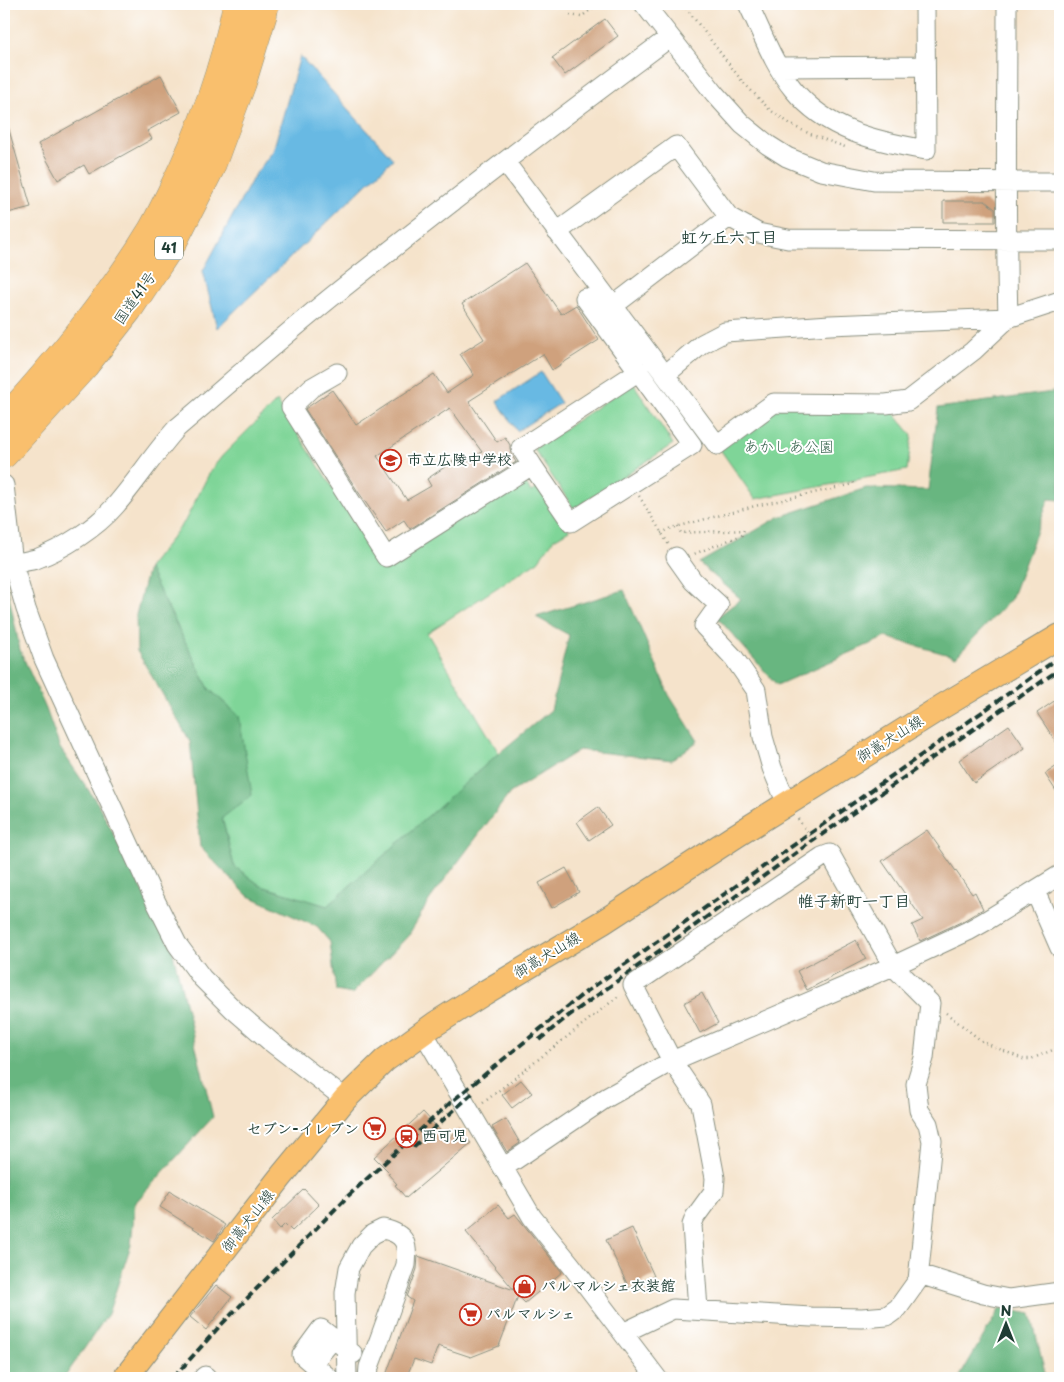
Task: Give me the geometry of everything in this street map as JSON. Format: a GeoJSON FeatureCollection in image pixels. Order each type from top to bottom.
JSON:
{"type":"FeatureCollection","features":[{"type":"Feature","properties":{"kind":"highway","name":"国道41号"},"geometry":{"type":"LineString","coordinates":[[4,421],[77,336],[118,282],[153,228],[206,116],[237,4]]}},
{"type":"Feature","properties":{"kind":"highway","name":"国道41号"},"geometry":{"type":"LineString","coordinates":[[4,454],[91,357],[128,310],[173,242],[210,170],[242,83],[265,4]]}},
{"type":"Feature","properties":{"kind":"main road","name":"御嵩犬山線"},"geometry":{"type":"LineString","coordinates":[[126,1378],[280,1178],[345,1099],[385,1060],[423,1032],[603,922],[737,834],[1060,636]]}},
{"type":"Feature","properties":{"kind":"street"},"geometry":{"type":"LineString","coordinates":[[644,4],[715,94],[742,124],[768,145],[787,157],[821,171],[874,181],[1060,182]]}},
{"type":"Feature","properties":{"kind":"street"},"geometry":{"type":"LineString","coordinates":[[748,4],[779,67],[792,88],[808,105],[831,122],[862,136],[896,145],[926,150],[925,4]]}},
{"type":"Feature","properties":{"kind":"street"},"geometry":{"type":"LineString","coordinates":[[505,162],[716,446],[774,403],[886,404],[908,401],[973,351],[1008,318],[1006,240],[1007,4]]}},
{"type":"Feature","properties":{"kind":"street"},"geometry":{"type":"LineString","coordinates":[[13,564],[36,558],[62,547],[91,528],[114,508],[177,428],[339,291],[573,109],[670,37]]}},
{"type":"Feature","properties":{"kind":"street"},"geometry":{"type":"LineString","coordinates":[[779,67],[925,66]]}},
{"type":"Feature","properties":{"kind":"street"},"geometry":{"type":"LineString","coordinates":[[557,232],[676,146],[729,217],[758,233],[788,239],[1060,240]]}},
{"type":"Feature","properties":{"kind":"street"},"geometry":{"type":"LineString","coordinates":[[613,306],[729,217]]}},
{"type":"Feature","properties":{"kind":"street"},"geometry":{"type":"LineString","coordinates":[[585,298],[639,372],[692,445],[633,486],[571,522],[521,448],[639,372]]}},
{"type":"Feature","properties":{"kind":"street"},"geometry":{"type":"LineString","coordinates":[[665,375],[702,344],[725,332],[830,325],[1008,318],[1060,301]]}},
{"type":"Feature","properties":{"kind":"street"},"geometry":{"type":"LineString","coordinates":[[337,373],[312,388],[291,407],[386,557],[532,465]]}},
{"type":"Feature","properties":{"kind":"street"},"geometry":{"type":"LineString","coordinates":[[4,485],[13,564],[26,609],[44,659],[177,944],[202,978],[233,1009],[271,1042],[345,1099]]}},
{"type":"Feature","properties":{"kind":"street"},"geometry":{"type":"LineString","coordinates":[[677,559],[693,581],[719,605],[704,626],[734,658],[756,690],[763,737],[772,768],[786,804]]}},
{"type":"Feature","properties":{"kind":"street"},"geometry":{"type":"LineString","coordinates":[[623,1333],[672,1309],[811,1317],[862,1318],[887,1316],[898,1308],[918,1280],[932,1141],[928,1124],[919,1110],[916,1084],[924,1058],[930,1003],[893,966],[830,854],[822,857],[633,985],[672,1061],[700,1104],[715,1178],[714,1190],[694,1216],[692,1225],[698,1309]]}},
{"type":"Feature","properties":{"kind":"street"},"geometry":{"type":"LineString","coordinates":[[503,1168],[606,1098],[672,1061],[893,966],[976,927],[1060,875]]}},
{"type":"Feature","properties":{"kind":"street"},"geometry":{"type":"LineString","coordinates":[[1036,891],[1060,948]]}},
{"type":"Feature","properties":{"kind":"street"},"geometry":{"type":"LineString","coordinates":[[423,1032],[532,1217],[623,1333],[654,1378]]}},
{"type":"Feature","properties":{"kind":"street"},"geometry":{"type":"LineString","coordinates":[[340,1344],[368,1372],[406,1266],[407,1253],[405,1241],[395,1232],[383,1229],[373,1234],[360,1246],[349,1268],[340,1344],[347,1378]]}},
{"type":"Feature","properties":{"kind":"street"},"geometry":{"type":"LineString","coordinates":[[919,1274],[1009,1300],[1057,1288]]}},
{"type":"Feature","properties":{"kind":"street"},"geometry":{"type":"LineString","coordinates":[[329,1378],[312,1364],[340,1344]]}},
{"type":"Feature","properties":{"kind":"street"},"geometry":{"type":"LineString","coordinates":[[203,1378],[205,1376],[207,1378]]}},
{"type":"Feature","properties":{"kind":"path"},"geometry":{"type":"LineString","coordinates":[[570,15],[581,17],[598,4]]}},
{"type":"Feature","properties":{"kind":"path"},"geometry":{"type":"LineString","coordinates":[[661,533],[756,506],[854,484],[853,481]]}},
{"type":"Feature","properties":{"kind":"path"},"geometry":{"type":"LineString","coordinates":[[633,486],[677,559],[742,535],[744,530],[681,533],[678,527]]}},
{"type":"Feature","properties":{"kind":"path"},"geometry":{"type":"LineString","coordinates":[[786,804],[810,834],[822,857]]}},
{"type":"Feature","properties":{"kind":"path"},"geometry":{"type":"LineString","coordinates":[[471,1113],[633,985]]}},
{"type":"Feature","properties":{"kind":"path"},"geometry":{"type":"LineString","coordinates":[[930,1003],[983,1042],[1023,1059],[1031,1059],[1060,1047]]}},
{"type":"Feature","properties":{"kind":"green space"},"geometry":{"type":"Polygon","coordinates":[[[633,383],[673,444],[574,509],[534,449],[633,383]]]}},
{"type":"Feature","properties":{"kind":"green space"},"geometry":{"type":"Polygon","coordinates":[[[1060,391],[1060,500],[1049,499],[1011,599],[956,657],[886,637],[777,685],[717,617],[741,599],[699,563],[779,517],[866,488],[928,490],[938,408],[1060,391]]]}},
{"type":"Feature","properties":{"kind":"green space"},"geometry":{"type":"Polygon","coordinates":[[[277,401],[383,566],[522,478],[531,492],[539,487],[569,530],[554,539],[538,561],[427,633],[499,753],[327,906],[261,886],[234,866],[222,818],[239,716],[209,689],[148,568],[185,521],[211,470],[223,455],[277,401]]]}},
{"type":"Feature","properties":{"kind":"green space","name":"あかしあ公園"},"geometry":{"type":"Polygon","coordinates":[[[774,403],[886,404],[912,435],[907,470],[755,499],[717,445],[774,403]]]}},
{"type":"Feature","properties":{"kind":"green space"},"geometry":{"type":"Polygon","coordinates":[[[148,568],[209,689],[239,716],[252,795],[222,818],[234,866],[261,886],[327,906],[499,753],[551,710],[569,635],[536,617],[624,590],[669,695],[698,741],[672,760],[579,750],[510,793],[430,899],[408,936],[352,994],[336,991],[330,942],[317,927],[247,895],[200,847],[190,741],[137,651],[136,615],[148,568]]]}},
{"type":"Feature","properties":{"kind":"green space"},"geometry":{"type":"Polygon","coordinates":[[[4,571],[20,650],[46,709],[60,748],[98,804],[171,945],[213,1117],[135,1203],[131,1245],[108,1314],[64,1378],[4,1378],[4,571]]]}},
{"type":"Feature","properties":{"kind":"green space"},"geometry":{"type":"Polygon","coordinates":[[[1000,1308],[1031,1314],[1046,1378],[959,1378],[1000,1308]]]}},
{"type":"Feature","properties":{"kind":"water"},"geometry":{"type":"Polygon","coordinates":[[[300,56],[393,159],[217,328],[203,271],[254,176],[273,151],[300,56]]]}},
{"type":"Feature","properties":{"kind":"water"},"geometry":{"type":"Polygon","coordinates":[[[541,372],[561,403],[517,431],[497,401],[541,372]]]}},
{"type":"Feature","properties":{"kind":"building"},"geometry":{"type":"Polygon","coordinates":[[[605,19],[618,36],[565,75],[552,58],[605,19]]]}},
{"type":"Feature","properties":{"kind":"building"},"geometry":{"type":"Polygon","coordinates":[[[161,75],[181,112],[147,131],[152,139],[89,174],[84,165],[58,180],[38,144],[161,75]]]}},
{"type":"Feature","properties":{"kind":"building"},"geometry":{"type":"Polygon","coordinates":[[[7,123],[31,207],[4,214],[4,124],[7,123]]]}},
{"type":"Feature","properties":{"kind":"building"},"geometry":{"type":"Polygon","coordinates":[[[943,201],[985,201],[995,209],[995,222],[943,222],[943,201]]]}},
{"type":"Feature","properties":{"kind":"building"},"geometry":{"type":"Polygon","coordinates":[[[525,263],[561,314],[576,305],[599,340],[552,370],[543,354],[469,401],[497,442],[505,437],[516,462],[410,529],[404,520],[386,532],[305,409],[332,390],[356,425],[434,374],[447,393],[474,375],[460,354],[484,339],[462,304],[525,263]],[[450,408],[377,456],[407,500],[431,486],[427,479],[458,458],[463,465],[482,452],[450,408]]]}},
{"type":"Feature","properties":{"kind":"building"},"geometry":{"type":"Polygon","coordinates":[[[1060,697],[1060,748],[1037,713],[1060,697]]]}},
{"type":"Feature","properties":{"kind":"building"},"geometry":{"type":"Polygon","coordinates":[[[1009,725],[1025,748],[974,783],[959,760],[1009,725]]]}},
{"type":"Feature","properties":{"kind":"building"},"geometry":{"type":"Polygon","coordinates":[[[1060,764],[1060,797],[1045,774],[1060,764]]]}},
{"type":"Feature","properties":{"kind":"building"},"geometry":{"type":"Polygon","coordinates":[[[598,807],[611,825],[589,840],[577,822],[598,807]]]}},
{"type":"Feature","properties":{"kind":"building"},"geometry":{"type":"Polygon","coordinates":[[[927,830],[972,894],[975,892],[983,909],[963,921],[920,941],[912,925],[923,920],[882,861],[927,830]]]}},
{"type":"Feature","properties":{"kind":"building"},"geometry":{"type":"Polygon","coordinates":[[[566,868],[579,892],[552,908],[539,883],[566,868]]]}},
{"type":"Feature","properties":{"kind":"building"},"geometry":{"type":"Polygon","coordinates":[[[856,940],[866,959],[807,990],[797,971],[856,940]]]}},
{"type":"Feature","properties":{"kind":"building"},"geometry":{"type":"Polygon","coordinates":[[[702,993],[718,1023],[700,1033],[684,1003],[702,993]]]}},
{"type":"Feature","properties":{"kind":"building"},"geometry":{"type":"Polygon","coordinates":[[[521,1080],[532,1093],[512,1108],[502,1095],[521,1080]]]}},
{"type":"Feature","properties":{"kind":"building"},"geometry":{"type":"Polygon","coordinates":[[[423,1112],[448,1139],[459,1129],[471,1143],[406,1198],[395,1185],[397,1184],[388,1174],[390,1173],[374,1157],[423,1112]]]}},
{"type":"Feature","properties":{"kind":"building"},"geometry":{"type":"Polygon","coordinates":[[[506,1119],[520,1143],[507,1152],[492,1127],[506,1119]]]}},
{"type":"Feature","properties":{"kind":"building"},"geometry":{"type":"Polygon","coordinates":[[[304,1189],[319,1205],[292,1231],[285,1224],[280,1229],[272,1220],[304,1189]]]}},
{"type":"Feature","properties":{"kind":"building"},"geometry":{"type":"Polygon","coordinates":[[[170,1191],[225,1225],[214,1241],[160,1207],[170,1191]]]}},
{"type":"Feature","properties":{"kind":"building"},"geometry":{"type":"Polygon","coordinates":[[[498,1205],[509,1218],[515,1214],[562,1272],[525,1303],[518,1296],[499,1346],[471,1357],[438,1346],[431,1365],[414,1359],[406,1378],[385,1378],[413,1301],[407,1297],[417,1269],[418,1256],[514,1290],[466,1232],[498,1205]]]}},
{"type":"Feature","properties":{"kind":"building"},"geometry":{"type":"Polygon","coordinates":[[[632,1228],[654,1276],[629,1288],[606,1240],[632,1228]]]}},
{"type":"Feature","properties":{"kind":"building"},"geometry":{"type":"Polygon","coordinates":[[[216,1285],[232,1297],[206,1330],[190,1317],[216,1285]]]}},
{"type":"Feature","properties":{"kind":"railway"},"geometry":{"type":"LineString","coordinates":[[173,1378],[218,1328],[348,1196],[450,1103],[583,994],[1060,657]]}},
{"type":"Feature","properties":{"kind":"railway"},"geometry":{"type":"LineString","coordinates":[[539,1040],[567,1017],[814,840],[1060,669]]}},
{"type":"Feature","properties":{"kind":"railway"},"geometry":{"type":"LineString","coordinates":[[413,1147],[473,1093]]}},
{"type":"Feature","properties":{"kind":"place","name":"市立広陵中学校"},"geometry":{"type":"Point","coordinates":[391,460]}},
{"type":"Feature","properties":{"kind":"place","name":"セブン-イレブン"},"geometry":{"type":"Point","coordinates":[375,1129]}},
{"type":"Feature","properties":{"kind":"place","name":"西可児"},"geometry":{"type":"Point","coordinates":[406,1136]}},
{"type":"Feature","properties":{"kind":"place","name":"パルマルシェ衣装館"},"geometry":{"type":"Point","coordinates":[525,1286]}},
{"type":"Feature","properties":{"kind":"place","name":"パルマルシェ"},"geometry":{"type":"Point","coordinates":[470,1314]}},
{"type":"Feature","properties":{"kind":"district","name":"虹ケ丘六丁目"},"geometry":{"type":"Point","coordinates":[729,237]}},
{"type":"Feature","properties":{"kind":"district","name":"帷子新町一丁目"},"geometry":{"type":"Point","coordinates":[854,901]}}]}
